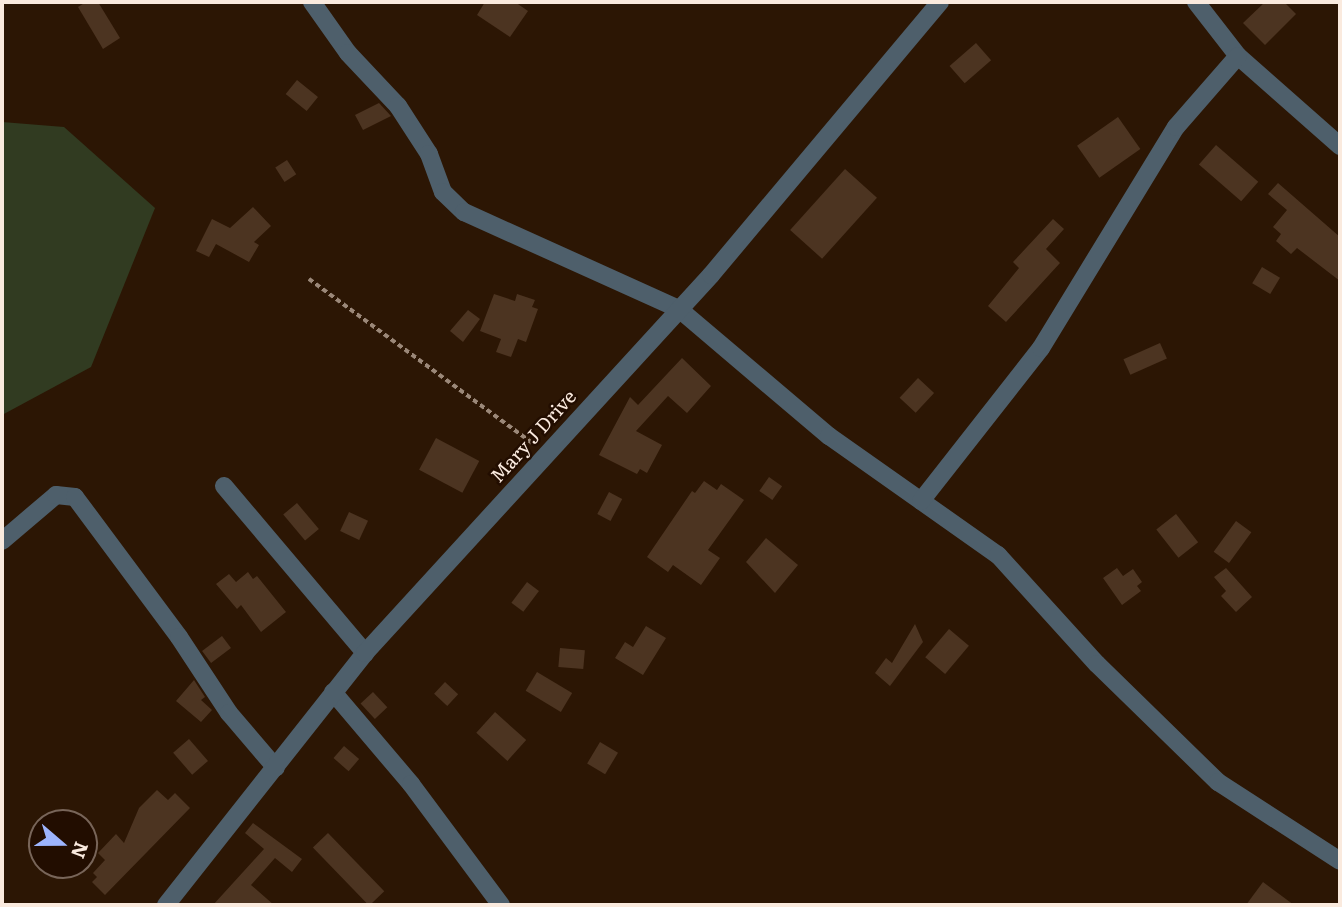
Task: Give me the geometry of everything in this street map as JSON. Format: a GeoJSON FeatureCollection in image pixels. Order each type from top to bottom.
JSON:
{"type":"FeatureCollection","features":[{"type":"Feature","properties":{"kind":"street"},"geometry":{"type":"LineString","coordinates":[[312,2],[348,53],[398,106],[429,154],[443,192],[464,212],[680,309],[829,436],[998,555],[1097,664],[1218,782],[1340,861]]}},
{"type":"Feature","properties":{"kind":"street","name":"Mary J Drive"},"geometry":{"type":"LineString","coordinates":[[166,905],[365,653],[545,452],[680,309],[940,2]]}},
{"type":"Feature","properties":{"kind":"street"},"geometry":{"type":"LineString","coordinates":[[1196,2],[1238,56],[1340,146]]}},
{"type":"Feature","properties":{"kind":"street"},"geometry":{"type":"LineString","coordinates":[[921,501],[1041,348],[1176,127],[1238,56]]}},
{"type":"Feature","properties":{"kind":"street"},"geometry":{"type":"LineString","coordinates":[[224,486],[365,653]]}},
{"type":"Feature","properties":{"kind":"street"},"geometry":{"type":"LineString","coordinates":[[2,541],[56,495],[75,497],[179,637],[229,713],[276,768]]}},
{"type":"Feature","properties":{"kind":"street"},"geometry":{"type":"LineString","coordinates":[[333,692],[411,784],[501,905]]}},
{"type":"Feature","properties":{"kind":"path"},"geometry":{"type":"LineString","coordinates":[[309,279],[545,452]]}},
{"type":"Feature","properties":{"kind":"green space"},"geometry":{"type":"Polygon","coordinates":[[[2,122],[64,127],[155,208],[91,367],[2,415],[2,122]]]}},
{"type":"Feature","properties":{"kind":"building"},"geometry":{"type":"Polygon","coordinates":[[[86,2],[98,2],[120,38],[103,49],[78,7],[86,2]]]}},
{"type":"Feature","properties":{"kind":"building"},"geometry":{"type":"Polygon","coordinates":[[[485,2],[515,2],[528,11],[510,37],[477,15],[485,2]]]}},
{"type":"Feature","properties":{"kind":"building"},"geometry":{"type":"Polygon","coordinates":[[[1265,2],[1284,2],[1296,14],[1265,45],[1243,23],[1265,2]]]}},
{"type":"Feature","properties":{"kind":"building"},"geometry":{"type":"Polygon","coordinates":[[[976,43],[991,60],[965,83],[950,66],[976,43]]]}},
{"type":"Feature","properties":{"kind":"building"},"geometry":{"type":"Polygon","coordinates":[[[297,80],[318,97],[307,111],[286,94],[297,80]]]}},
{"type":"Feature","properties":{"kind":"building"},"geometry":{"type":"Polygon","coordinates":[[[379,103],[391,116],[363,130],[355,115],[379,103]]]}},
{"type":"Feature","properties":{"kind":"building"},"geometry":{"type":"Polygon","coordinates":[[[1118,117],[1140,149],[1099,178],[1077,146],[1118,117]]]}},
{"type":"Feature","properties":{"kind":"building"},"geometry":{"type":"Polygon","coordinates":[[[1216,145],[1258,182],[1241,201],[1199,165],[1216,145]]]}},
{"type":"Feature","properties":{"kind":"building"},"geometry":{"type":"Polygon","coordinates":[[[287,160],[296,174],[285,182],[275,168],[287,160]]]}},
{"type":"Feature","properties":{"kind":"building"},"geometry":{"type":"Polygon","coordinates":[[[845,169],[877,198],[822,259],[790,230],[845,169]]]}},
{"type":"Feature","properties":{"kind":"building"},"geometry":{"type":"Polygon","coordinates":[[[1278,183],[1340,237],[1340,281],[1297,248],[1291,254],[1276,241],[1281,234],[1273,227],[1287,210],[1268,194],[1278,183]]]}},
{"type":"Feature","properties":{"kind":"building"},"geometry":{"type":"Polygon","coordinates":[[[253,207],[271,226],[254,242],[259,245],[249,262],[216,244],[209,257],[196,251],[212,219],[230,228],[253,207]]]}},
{"type":"Feature","properties":{"kind":"building"},"geometry":{"type":"Polygon","coordinates":[[[1053,219],[1064,229],[1046,249],[1060,263],[1006,322],[988,306],[1019,268],[1013,262],[1053,219]]]}},
{"type":"Feature","properties":{"kind":"building"},"geometry":{"type":"Polygon","coordinates":[[[1262,267],[1280,278],[1270,294],[1252,283],[1262,267]]]}},
{"type":"Feature","properties":{"kind":"building"},"geometry":{"type":"Polygon","coordinates":[[[494,294],[515,301],[517,294],[535,300],[532,307],[538,309],[526,342],[518,339],[511,357],[496,352],[501,339],[480,331],[494,294]]]}},
{"type":"Feature","properties":{"kind":"building"},"geometry":{"type":"Polygon","coordinates":[[[468,310],[480,319],[463,342],[450,331],[468,310]]]}},
{"type":"Feature","properties":{"kind":"building"},"geometry":{"type":"Polygon","coordinates":[[[1160,343],[1167,359],[1130,375],[1123,359],[1160,343]]]}},
{"type":"Feature","properties":{"kind":"building"},"geometry":{"type":"Polygon","coordinates":[[[682,358],[711,386],[687,413],[668,396],[636,431],[662,445],[647,473],[640,469],[637,474],[599,455],[630,397],[638,405],[682,358]]]}},
{"type":"Feature","properties":{"kind":"building"},"geometry":{"type":"Polygon","coordinates":[[[918,378],[934,393],[916,413],[900,398],[918,378]]]}},
{"type":"Feature","properties":{"kind":"building"},"geometry":{"type":"Polygon","coordinates":[[[436,438],[479,461],[462,493],[419,470],[436,438]]]}},
{"type":"Feature","properties":{"kind":"building"},"geometry":{"type":"Polygon","coordinates":[[[769,477],[782,486],[772,500],[759,491],[769,477]]]}},
{"type":"Feature","properties":{"kind":"building"},"geometry":{"type":"Polygon","coordinates":[[[704,481],[717,490],[721,484],[744,500],[708,550],[720,558],[701,585],[673,565],[668,572],[647,557],[692,491],[695,493],[704,481]]]}},
{"type":"Feature","properties":{"kind":"building"},"geometry":{"type":"Polygon","coordinates":[[[609,492],[622,499],[611,521],[597,514],[609,492]]]}},
{"type":"Feature","properties":{"kind":"building"},"geometry":{"type":"Polygon","coordinates":[[[297,503],[319,529],[305,541],[283,515],[297,503]]]}},
{"type":"Feature","properties":{"kind":"building"},"geometry":{"type":"Polygon","coordinates":[[[349,512],[368,521],[359,540],[340,531],[349,512]]]}},
{"type":"Feature","properties":{"kind":"building"},"geometry":{"type":"Polygon","coordinates":[[[1176,514],[1198,542],[1178,558],[1156,529],[1176,514]]]}},
{"type":"Feature","properties":{"kind":"building"},"geometry":{"type":"Polygon","coordinates":[[[1236,521],[1251,532],[1229,563],[1214,552],[1236,521]]]}},
{"type":"Feature","properties":{"kind":"building"},"geometry":{"type":"Polygon","coordinates":[[[766,538],[798,565],[775,593],[746,562],[766,538]]]}},
{"type":"Feature","properties":{"kind":"building"},"geometry":{"type":"Polygon","coordinates":[[[1117,568],[1123,576],[1133,569],[1142,582],[1137,586],[1141,591],[1122,605],[1103,578],[1117,568]]]}},
{"type":"Feature","properties":{"kind":"building"},"geometry":{"type":"Polygon","coordinates":[[[1226,568],[1252,597],[1236,612],[1221,596],[1226,591],[1214,577],[1226,568]]]}},
{"type":"Feature","properties":{"kind":"building"},"geometry":{"type":"Polygon","coordinates":[[[248,572],[253,579],[257,576],[286,612],[261,632],[241,605],[237,609],[216,584],[229,574],[236,582],[248,572]]]}},
{"type":"Feature","properties":{"kind":"building"},"geometry":{"type":"Polygon","coordinates":[[[527,582],[539,591],[523,612],[511,603],[527,582]]]}},
{"type":"Feature","properties":{"kind":"building"},"geometry":{"type":"Polygon","coordinates":[[[915,624],[923,642],[890,686],[875,673],[886,658],[892,663],[915,624]]]}},
{"type":"Feature","properties":{"kind":"building"},"geometry":{"type":"Polygon","coordinates":[[[646,626],[666,638],[643,675],[615,658],[625,642],[633,647],[646,626]]]}},
{"type":"Feature","properties":{"kind":"building"},"geometry":{"type":"Polygon","coordinates":[[[949,629],[969,646],[945,674],[925,657],[949,629]]]}},
{"type":"Feature","properties":{"kind":"building"},"geometry":{"type":"Polygon","coordinates":[[[222,636],[231,648],[211,663],[202,651],[222,636]]]}},
{"type":"Feature","properties":{"kind":"building"},"geometry":{"type":"Polygon","coordinates":[[[560,648],[585,650],[583,669],[558,667],[560,648]]]}},
{"type":"Feature","properties":{"kind":"building"},"geometry":{"type":"Polygon","coordinates":[[[537,672],[572,693],[561,712],[526,691],[537,672]]]}},
{"type":"Feature","properties":{"kind":"building"},"geometry":{"type":"Polygon","coordinates":[[[194,680],[205,697],[201,700],[212,710],[201,722],[176,701],[194,680]]]}},
{"type":"Feature","properties":{"kind":"building"},"geometry":{"type":"Polygon","coordinates":[[[445,682],[458,694],[447,706],[434,694],[445,682]]]}},
{"type":"Feature","properties":{"kind":"building"},"geometry":{"type":"Polygon","coordinates":[[[373,692],[387,707],[375,719],[361,704],[373,692]]]}},
{"type":"Feature","properties":{"kind":"building"},"geometry":{"type":"Polygon","coordinates":[[[495,712],[526,740],[507,761],[476,733],[495,712]]]}},
{"type":"Feature","properties":{"kind":"building"},"geometry":{"type":"Polygon","coordinates":[[[189,739],[208,761],[192,775],[173,753],[189,739]]]}},
{"type":"Feature","properties":{"kind":"building"},"geometry":{"type":"Polygon","coordinates":[[[600,742],[618,753],[605,774],[587,763],[600,742]]]}},
{"type":"Feature","properties":{"kind":"building"},"geometry":{"type":"Polygon","coordinates":[[[344,746],[359,759],[349,771],[334,758],[344,746]]]}},
{"type":"Feature","properties":{"kind":"building"},"geometry":{"type":"Polygon","coordinates":[[[157,790],[168,800],[175,793],[190,808],[105,895],[92,882],[98,879],[98,868],[105,860],[98,853],[116,834],[124,843],[139,808],[157,790]]]}},
{"type":"Feature","properties":{"kind":"building"},"geometry":{"type":"Polygon","coordinates":[[[253,823],[302,859],[292,872],[275,858],[251,885],[274,905],[213,905],[264,849],[245,833],[253,823]]]}},
{"type":"Feature","properties":{"kind":"building"},"geometry":{"type":"Polygon","coordinates":[[[328,833],[384,891],[368,905],[313,848],[328,833]]]}},
{"type":"Feature","properties":{"kind":"building"},"geometry":{"type":"Polygon","coordinates":[[[1263,882],[1294,905],[1246,905],[1263,882]]]}}]}
